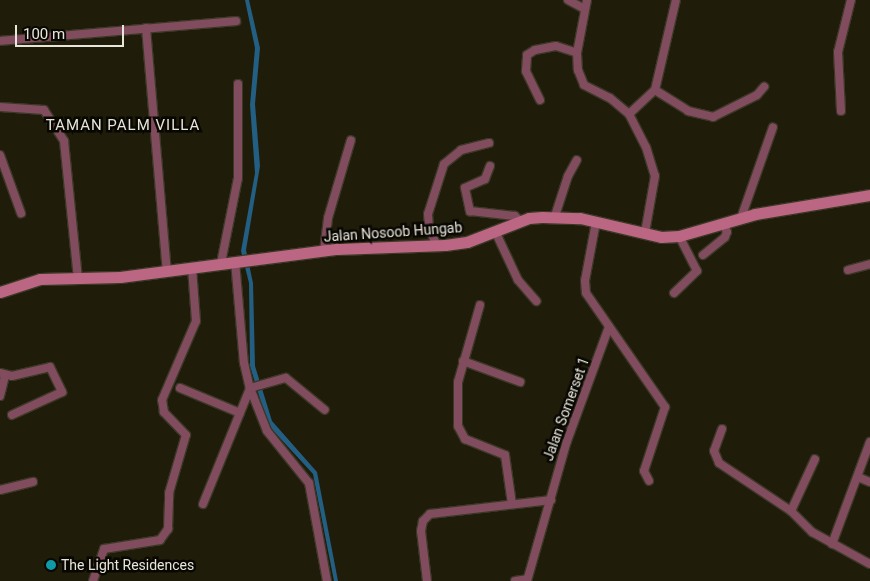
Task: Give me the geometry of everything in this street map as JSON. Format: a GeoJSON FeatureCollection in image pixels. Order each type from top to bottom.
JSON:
{"type":"FeatureCollection","features":[{"type":"Feature","properties":{"kind":"main road","name":"Jalan Nosoob Hungab"},"geometry":{"type":"LineString","coordinates":[[0,292],[31,281],[166,272],[241,260],[324,251],[437,246],[467,242],[496,234],[529,218],[555,216],[596,222],[645,233],[679,236],[741,218],[870,195]]}},
{"type":"Feature","properties":{"kind":"street"},"geometry":{"type":"LineString","coordinates":[[568,0],[585,9]]}},
{"type":"Feature","properties":{"kind":"street"},"geometry":{"type":"LineString","coordinates":[[588,0],[577,53],[578,70],[584,86],[610,98],[630,114],[646,147],[655,176],[645,233]]}},
{"type":"Feature","properties":{"kind":"street"},"geometry":{"type":"LineString","coordinates":[[630,114],[655,90],[676,0]]}},
{"type":"Feature","properties":{"kind":"street"},"geometry":{"type":"LineString","coordinates":[[841,111],[838,52],[850,0]]}},
{"type":"Feature","properties":{"kind":"street"},"geometry":{"type":"LineString","coordinates":[[0,41],[236,20]]}},
{"type":"Feature","properties":{"kind":"street"},"geometry":{"type":"LineString","coordinates":[[146,28],[166,272]]}},
{"type":"Feature","properties":{"kind":"street"},"geometry":{"type":"LineString","coordinates":[[540,100],[526,71],[527,56],[536,50],[556,46],[577,53]]}},
{"type":"Feature","properties":{"kind":"street"},"geometry":{"type":"LineString","coordinates":[[221,263],[238,178],[238,84]]}},
{"type":"Feature","properties":{"kind":"street"},"geometry":{"type":"LineString","coordinates":[[655,90],[688,111],[713,117],[757,94],[764,87]]}},
{"type":"Feature","properties":{"kind":"street"},"geometry":{"type":"LineString","coordinates":[[0,107],[44,110],[64,140],[78,279]]}},
{"type":"Feature","properties":{"kind":"street"},"geometry":{"type":"LineString","coordinates":[[741,218],[772,127]]}},
{"type":"Feature","properties":{"kind":"street"},"geometry":{"type":"LineString","coordinates":[[324,251],[328,218],[351,140]]}},
{"type":"Feature","properties":{"kind":"street"},"geometry":{"type":"LineString","coordinates":[[437,246],[429,228],[428,214],[444,164],[461,150],[489,143]]}},
{"type":"Feature","properties":{"kind":"street"},"geometry":{"type":"LineString","coordinates":[[0,155],[21,213]]}},
{"type":"Feature","properties":{"kind":"street"},"geometry":{"type":"LineString","coordinates":[[555,216],[568,176],[577,160]]}},
{"type":"Feature","properties":{"kind":"street"},"geometry":{"type":"LineString","coordinates":[[490,166],[485,179],[465,188],[470,211],[515,216],[521,222]]}},
{"type":"Feature","properties":{"kind":"street"},"geometry":{"type":"LineString","coordinates":[[596,222],[585,288],[609,327],[665,407],[644,471],[649,481]]}},
{"type":"Feature","properties":{"kind":"street"},"geometry":{"type":"LineString","coordinates":[[703,255],[725,237],[727,232],[723,223]]}},
{"type":"Feature","properties":{"kind":"street"},"geometry":{"type":"LineString","coordinates":[[496,234],[518,280],[536,301]]}},
{"type":"Feature","properties":{"kind":"street"},"geometry":{"type":"LineString","coordinates":[[674,293],[697,271],[679,236]]}},
{"type":"Feature","properties":{"kind":"street"},"geometry":{"type":"LineString","coordinates":[[241,260],[244,363],[267,431],[309,483],[325,579]]}},
{"type":"Feature","properties":{"kind":"street"},"geometry":{"type":"LineString","coordinates":[[848,270],[870,264]]}},
{"type":"Feature","properties":{"kind":"street"},"geometry":{"type":"LineString","coordinates":[[93,581],[104,549],[160,540],[168,529],[169,493],[186,435],[164,412],[162,400],[196,321],[192,268]]}},
{"type":"Feature","properties":{"kind":"street"},"geometry":{"type":"LineString","coordinates":[[480,305],[458,382],[459,432],[470,442],[505,455],[512,504]]}},
{"type":"Feature","properties":{"kind":"street","name":"Jalan Somerset 1"},"geometry":{"type":"LineString","coordinates":[[527,580],[567,441],[609,327]]}},
{"type":"Feature","properties":{"kind":"street"},"geometry":{"type":"LineString","coordinates":[[463,361],[520,382]]}},
{"type":"Feature","properties":{"kind":"street"},"geometry":{"type":"LineString","coordinates":[[0,396],[3,374],[50,367],[62,392],[12,415]]}},
{"type":"Feature","properties":{"kind":"street"},"geometry":{"type":"LineString","coordinates":[[203,504],[252,387],[263,382],[286,378],[325,410]]}},
{"type":"Feature","properties":{"kind":"street"},"geometry":{"type":"LineString","coordinates":[[180,388],[240,413]]}},
{"type":"Feature","properties":{"kind":"street"},"geometry":{"type":"LineString","coordinates":[[722,429],[714,451],[715,458],[791,512],[804,527],[870,564]]}},
{"type":"Feature","properties":{"kind":"street"},"geometry":{"type":"LineString","coordinates":[[832,544],[870,442]]}},
{"type":"Feature","properties":{"kind":"street"},"geometry":{"type":"LineString","coordinates":[[791,512],[815,459]]}},
{"type":"Feature","properties":{"kind":"street"},"geometry":{"type":"LineString","coordinates":[[858,478],[870,482]]}},
{"type":"Feature","properties":{"kind":"street"},"geometry":{"type":"LineString","coordinates":[[0,490],[33,482]]}},
{"type":"Feature","properties":{"kind":"street"},"geometry":{"type":"LineString","coordinates":[[427,581],[421,531],[423,521],[430,514],[551,500]]}},
{"type":"Feature","properties":{"kind":"street"},"geometry":{"type":"LineString","coordinates":[[515,581],[527,580]]}},
{"type":"Feature","properties":{"kind":"water"},"geometry":{"type":"Polygon","coordinates":[[[245,0],[249,0],[260,48],[255,104],[260,166],[246,250],[253,283],[255,366],[272,421],[317,472],[338,581],[334,581],[313,474],[268,425],[250,366],[249,283],[241,251],[255,173],[250,105],[255,48],[245,0]]]}},
{"type":"Feature","properties":{"kind":"place","name":"The Light Residences"},"geometry":{"type":"Point","coordinates":[51,565]}},
{"type":"Feature","properties":{"kind":"district","name":"TAMAN PALM VILLA"},"geometry":{"type":"Point","coordinates":[123,126]}}]}
